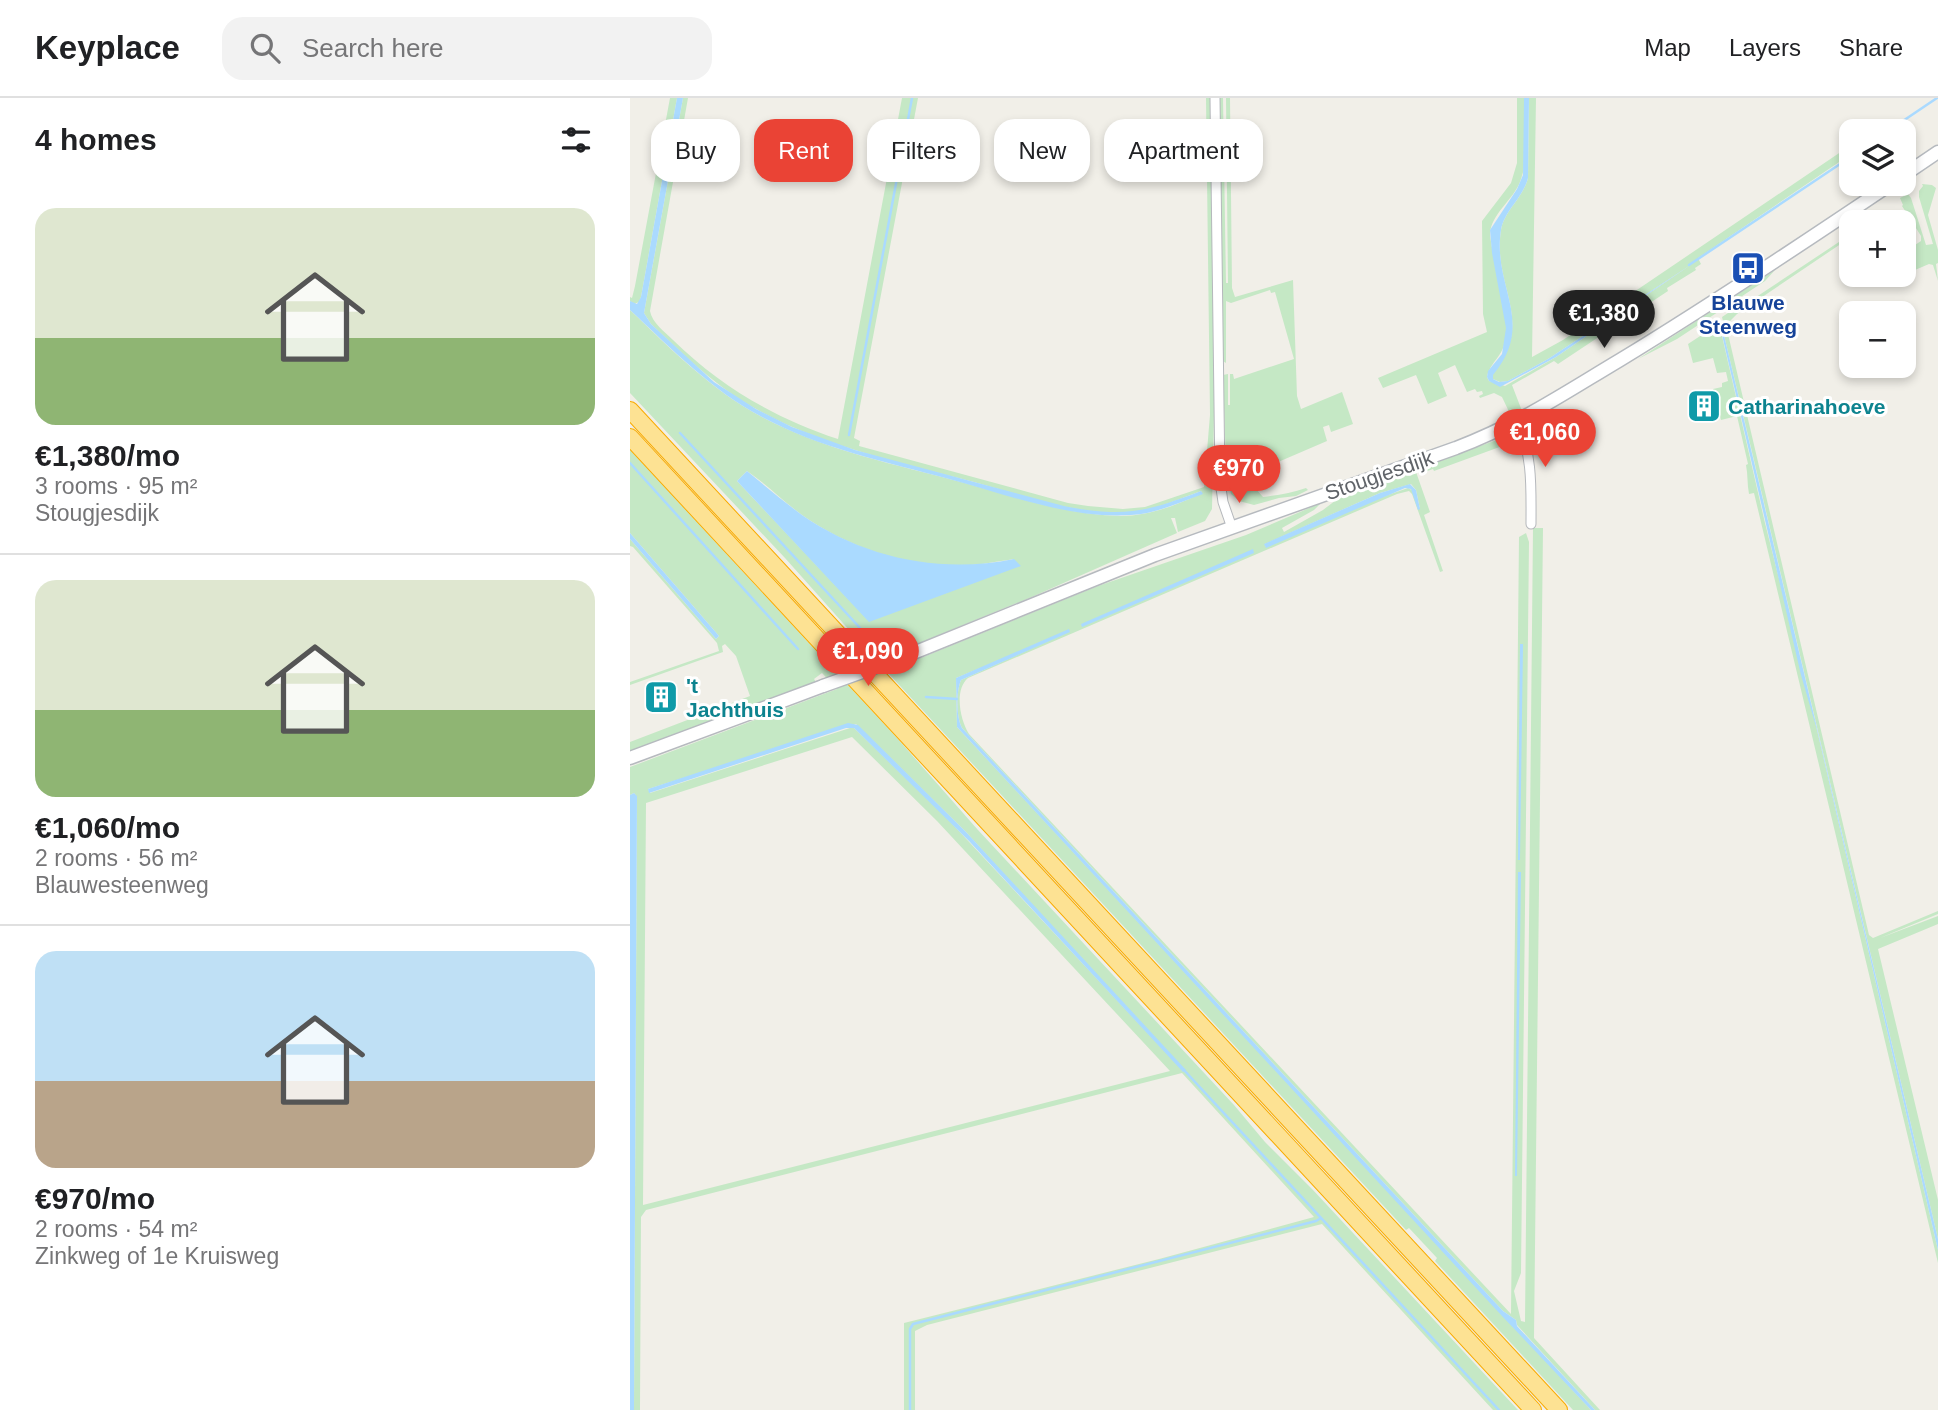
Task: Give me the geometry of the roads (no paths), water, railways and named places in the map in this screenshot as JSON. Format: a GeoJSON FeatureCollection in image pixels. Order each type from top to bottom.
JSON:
{"type":"FeatureCollection","features":[{"type":"Feature","properties":{"kind":"highway"},"geometry":{"type":"LineString","coordinates":[[630,410],[1559,1410]]}},
{"type":"Feature","properties":{"kind":"highway"},"geometry":{"type":"LineString","coordinates":[[630,437],[1532,1410]]}},
{"type":"Feature","properties":{"kind":"street"},"geometry":{"type":"LineString","coordinates":[[1215,98],[1220,468],[1222,499],[1232,528]]}},
{"type":"Feature","properties":{"kind":"street"},"geometry":{"type":"LineString","coordinates":[[1916,167],[1938,152]]}},
{"type":"Feature","properties":{"kind":"street","name":"Stougjesdijk"},"geometry":{"type":"LineString","coordinates":[[630,758],[901,658],[1128,565],[1474,441],[1517,422],[1789,253],[1873,196]]}},
{"type":"Feature","properties":{"kind":"street"},"geometry":{"type":"LineString","coordinates":[[1517,422],[1526,439],[1529,454],[1531,524]]}},
{"type":"Feature","properties":{"kind":"water"},"geometry":{"type":"Polygon","coordinates":[[[677,98],[683,98],[679,119],[673,119],[677,98]]]}},
{"type":"Feature","properties":{"kind":"water"},"geometry":{"type":"Polygon","coordinates":[[[1524,98],[1529,98],[1528,178],[1503,223],[1500,250],[1510,304],[1512,338],[1506,356],[1493,379],[1499,382],[1508,381],[1548,359],[1692,264],[1556,357],[1500,387],[1487,377],[1488,371],[1502,354],[1506,328],[1490,230],[1523,175],[1524,98]]]}},
{"type":"Feature","properties":{"kind":"water"},"geometry":{"type":"Polygon","coordinates":[[[662,182],[668,182],[644,313],[651,324],[714,382],[756,409],[792,427],[855,450],[1085,510],[1134,511],[1165,504],[1201,491],[1203,494],[1140,514],[1085,513],[1016,498],[830,446],[762,417],[693,368],[630,310],[630,301],[637,304],[641,297],[662,182]]]}},
{"type":"Feature","properties":{"kind":"water"},"geometry":{"type":"Polygon","coordinates":[[[1724,335],[1938,1239],[1938,1250],[1817,730],[1801,675],[1724,335]]]}},
{"type":"Feature","properties":{"kind":"water"},"geometry":{"type":"Polygon","coordinates":[[[747,471],[802,515],[826,530],[877,552],[931,563],[986,563],[1014,559],[1021,566],[869,622],[737,481],[747,471]]]}},
{"type":"Feature","properties":{"kind":"water"},"geometry":{"type":"Polygon","coordinates":[[[1410,484],[1416,490],[1418,510],[1411,489],[1405,488],[1266,548],[1264,544],[1380,493],[1410,484]]]}},
{"type":"Feature","properties":{"kind":"water"},"geometry":{"type":"Polygon","coordinates":[[[630,533],[719,636],[716,639],[630,539],[630,533]]]}},
{"type":"Feature","properties":{"kind":"water"},"geometry":{"type":"Polygon","coordinates":[[[1253,549],[1254,553],[1082,627],[1081,624],[1253,549]]]}},
{"type":"Feature","properties":{"kind":"water"},"geometry":{"type":"Polygon","coordinates":[[[1069,629],[1070,632],[961,680],[957,704],[962,728],[1503,1311],[1516,1320],[1517,1326],[1595,1410],[1591,1410],[1502,1316],[957,727],[956,678],[1069,629]]]}},
{"type":"Feature","properties":{"kind":"water"},"geometry":{"type":"Polygon","coordinates":[[[1520,644],[1523,644],[1518,860],[1520,644]]]}},
{"type":"Feature","properties":{"kind":"water"},"geometry":{"type":"Polygon","coordinates":[[[848,723],[858,725],[966,832],[1186,1070],[1183,1072],[969,841],[854,728],[846,728],[649,793],[648,789],[848,723]]]}},
{"type":"Feature","properties":{"kind":"water"},"geometry":{"type":"Polygon","coordinates":[[[634,793],[637,796],[634,1410],[630,1410],[630,795],[634,793]]]}},
{"type":"Feature","properties":{"kind":"water"},"geometry":{"type":"Polygon","coordinates":[[[1518,872],[1521,872],[1515,1176],[1518,872]]]}},
{"type":"Feature","properties":{"kind":"waterway"},"geometry":{"type":"LineString","coordinates":[[849,435],[912,98]]}},
{"type":"Feature","properties":{"kind":"waterway"},"geometry":{"type":"LineString","coordinates":[[1906,119],[1937,98]]}},
{"type":"Feature","properties":{"kind":"waterway"},"geometry":{"type":"LineString","coordinates":[[1689,265],[1839,165]]}},
{"type":"Feature","properties":{"kind":"waterway"},"geometry":{"type":"LineString","coordinates":[[680,433],[861,629]]}},
{"type":"Feature","properties":{"kind":"waterway"},"geometry":{"type":"LineString","coordinates":[[630,463],[798,649]]}},
{"type":"Feature","properties":{"kind":"waterway"},"geometry":{"type":"LineString","coordinates":[[926,697],[957,699]]}},
{"type":"Feature","properties":{"kind":"waterway"},"geometry":{"type":"LineString","coordinates":[[1183,1069],[1499,1410]]}},
{"type":"Feature","properties":{"kind":"waterway"},"geometry":{"type":"LineString","coordinates":[[910,1410],[910,1329],[913,1324],[1321,1218]]}},
{"type":"Feature","properties":{"kind":"place","name":"Blauwe Steenweg"},"geometry":{"type":"Point","coordinates":[1748,268]}},
{"type":"Feature","properties":{"kind":"place","name":"Catharinahoeve"},"geometry":{"type":"Point","coordinates":[1704,406]}},
{"type":"Feature","properties":{"kind":"place","name":"'t Jachthuis"},"geometry":{"type":"Point","coordinates":[661,697]}}]}
